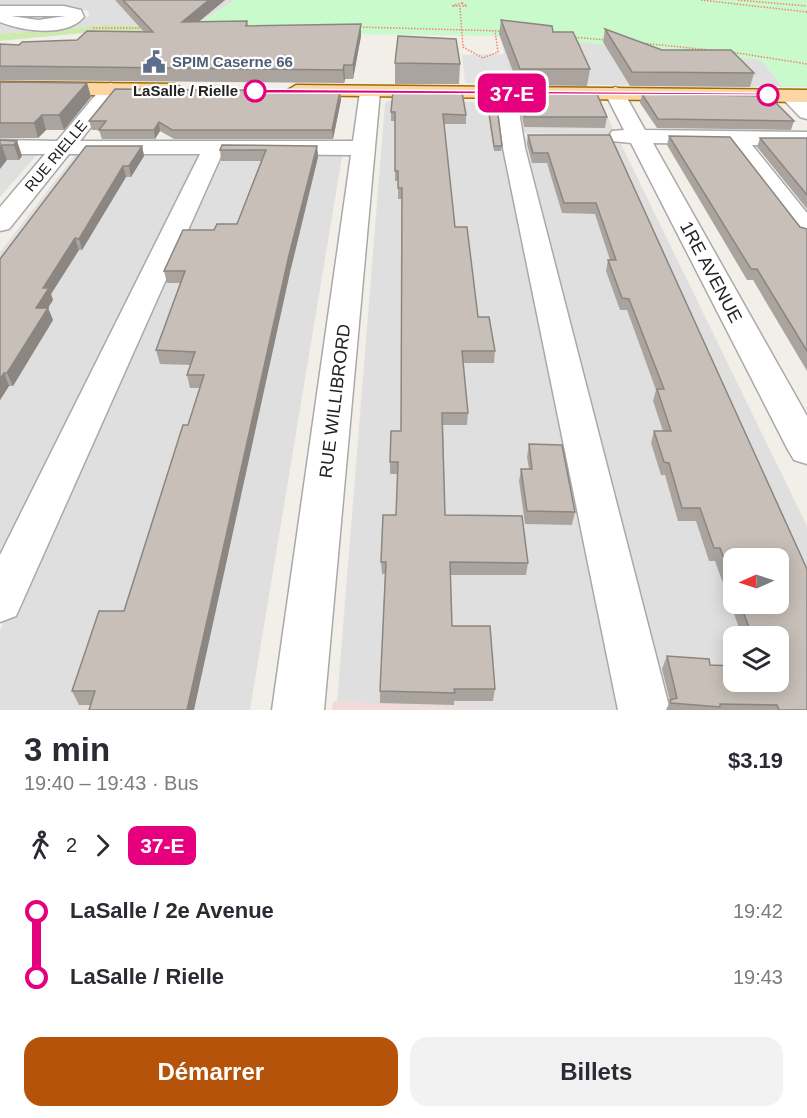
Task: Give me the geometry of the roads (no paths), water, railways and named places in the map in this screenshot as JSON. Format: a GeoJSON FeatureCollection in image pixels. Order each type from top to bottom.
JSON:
{"type":"FeatureCollection","features":[{"type":"Feature","properties":{"kind":"main road"},"geometry":{"type":"LineString","coordinates":[[0,88],[196,90]]}},
{"type":"Feature","properties":{"kind":"main road"},"geometry":{"type":"LineString","coordinates":[[277,91],[798,96]]}},
{"type":"Feature","properties":{"kind":"street"},"geometry":{"type":"LineString","coordinates":[[0,11],[64,11],[76,14],[71,20],[64,22],[21,23],[0,16]]}},
{"type":"Feature","properties":{"kind":"street","name":"RUE RIELLE"},"geometry":{"type":"LineString","coordinates":[[0,223],[111,89]]}},
{"type":"Feature","properties":{"kind":"street","name":"RUE WILLIBRORD"},"geometry":{"type":"LineString","coordinates":[[298,710],[370,92]]}},
{"type":"Feature","properties":{"kind":"street"},"geometry":{"type":"LineString","coordinates":[[506,93],[525,135],[514,148],[644,710]]}},
{"type":"Feature","properties":{"kind":"street","name":"1RE AVENUE"},"geometry":{"type":"LineString","coordinates":[[615,93],[807,450]]}},
{"type":"Feature","properties":{"kind":"street"},"geometry":{"type":"LineString","coordinates":[[798,96],[807,113]]}},
{"type":"Feature","properties":{"kind":"street"},"geometry":{"type":"LineString","coordinates":[[596,136],[807,139]]}},
{"type":"Feature","properties":{"kind":"street"},"geometry":{"type":"LineString","coordinates":[[735,138],[807,230]]}},
{"type":"Feature","properties":{"kind":"street"},"geometry":{"type":"LineString","coordinates":[[0,147],[365,148]]}},
{"type":"Feature","properties":{"kind":"street"},"geometry":{"type":"LineString","coordinates":[[0,602],[214,148]]}},
{"type":"Feature","properties":{"kind":"place","name":"SPIM Caserne 66"},"geometry":{"type":"Point","coordinates":[154,62]}},
{"type":"Feature","properties":{"kind":"place","name":"LaSalle / Rielle"},"geometry":{"type":"Point","coordinates":[255,91]}}]}
